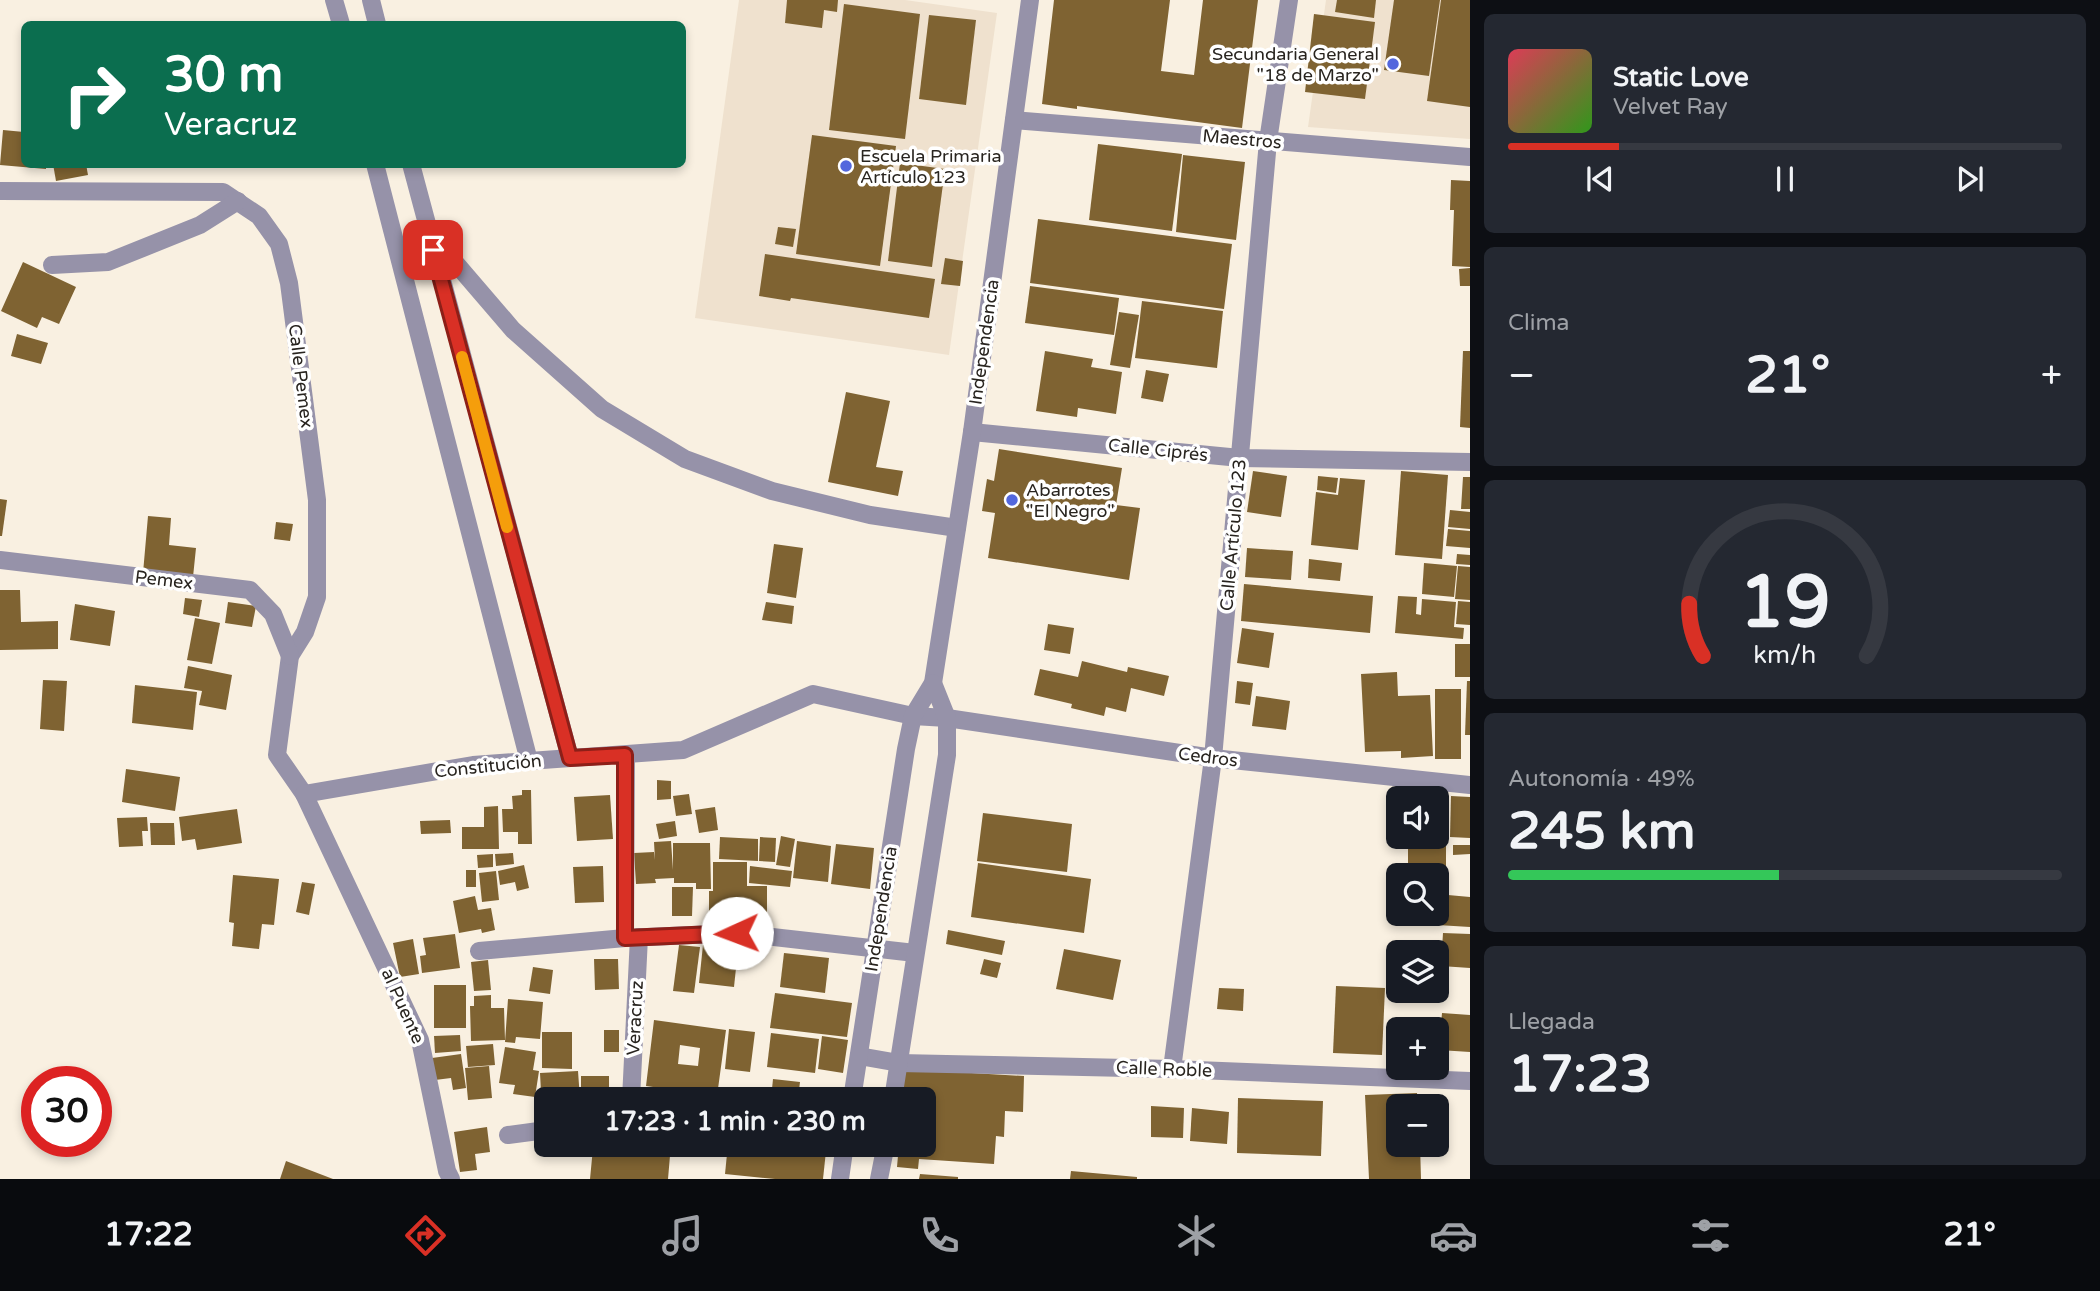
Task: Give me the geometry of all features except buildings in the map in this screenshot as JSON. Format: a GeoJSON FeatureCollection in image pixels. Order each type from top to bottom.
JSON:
{"type":"FeatureCollection","features":[{"type":"Feature","properties":{"kind":"street"},"geometry":{"type":"LineString","coordinates":[[334,0],[340,21]]}},
{"type":"Feature","properties":{"kind":"street"},"geometry":{"type":"LineString","coordinates":[[371,0],[376,21]]}},
{"type":"Feature","properties":{"kind":"street","name":"Independencia"},"geometry":{"type":"LineString","coordinates":[[854,1087],[874,947],[913,716],[933,683],[972,432],[1030,0]]}},
{"type":"Feature","properties":{"kind":"street","name":"Calle Artículo 123"},"geometry":{"type":"LineString","coordinates":[[1171,1069],[1213,758],[1268,141],[1289,0]]}},
{"type":"Feature","properties":{"kind":"street","name":"Maestros"},"geometry":{"type":"LineString","coordinates":[[1014,120],[1470,157]]}},
{"type":"Feature","properties":{"kind":"street"},"geometry":{"type":"LineString","coordinates":[[376,168],[529,761]]}},
{"type":"Feature","properties":{"kind":"street"},"geometry":{"type":"LineString","coordinates":[[412,168],[570,758]]}},
{"type":"Feature","properties":{"kind":"street","name":"Calle Pemex"},"geometry":{"type":"LineString","coordinates":[[0,191],[223,192],[259,216],[279,244],[289,283],[317,500],[317,597],[305,632],[290,656],[276,755],[304,794]]}},
{"type":"Feature","properties":{"kind":"street"},"geometry":{"type":"LineString","coordinates":[[52,265],[108,262],[200,225],[238,201]]}},
{"type":"Feature","properties":{"kind":"street"},"geometry":{"type":"LineString","coordinates":[[426,223],[446,252],[513,330],[602,409],[685,459],[772,491],[870,515],[957,528]]}},
{"type":"Feature","properties":{"kind":"street","name":"Calle Ciprés"},"geometry":{"type":"LineString","coordinates":[[972,432],[1240,458],[1470,462]]}},
{"type":"Feature","properties":{"kind":"street","name":"Pemex"},"geometry":{"type":"LineString","coordinates":[[0,560],[250,590],[273,614],[290,656]]}},
{"type":"Feature","properties":{"kind":"street"},"geometry":{"type":"LineString","coordinates":[[895,1087],[947,755],[947,718],[933,683]]}},
{"type":"Feature","properties":{"kind":"street","name":"Constitución"},"geometry":{"type":"LineString","coordinates":[[304,794],[473,765],[683,750],[813,694],[913,716]]}},
{"type":"Feature","properties":{"kind":"street","name":"Cedros"},"geometry":{"type":"LineString","coordinates":[[913,716],[947,718],[1213,758],[1470,785]]}},
{"type":"Feature","properties":{"kind":"street","name":"Veracruz"},"geometry":{"type":"LineString","coordinates":[[625,755],[632,938],[631,1087]]}},
{"type":"Feature","properties":{"kind":"street","name":"al Puente"},"geometry":{"type":"LineString","coordinates":[[304,794],[420,1040],[446,1171],[451,1179]]}},
{"type":"Feature","properties":{"kind":"street"},"geometry":{"type":"LineString","coordinates":[[479,951],[632,938],[737,933],[915,953]]}},
{"type":"Feature","properties":{"kind":"street","name":"Calle Roble"},"geometry":{"type":"LineString","coordinates":[[859,1056],[899,1063],[1171,1069],[1470,1081]]}},
{"type":"Feature","properties":{"kind":"street"},"geometry":{"type":"LineString","coordinates":[[508,1135],[534,1132]]}},
{"type":"Feature","properties":{"kind":"street"},"geometry":{"type":"LineString","coordinates":[[841,1179],[844,1157]]}},
{"type":"Feature","properties":{"kind":"street"},"geometry":{"type":"LineString","coordinates":[[878,1179],[883,1157]]}},
{"type":"Feature","properties":{"kind":"shaded area","name":"Escuela Primaria Artículo 123"},"geometry":{"type":"Polygon","coordinates":[[[739,0],[905,0],[997,13],[949,355],[695,318],[739,0]]]}},
{"type":"Feature","properties":{"kind":"shaded area","name":"Secundaria General \"18 de Marzo\""},"geometry":{"type":"Polygon","coordinates":[[[1326,0],[1470,0],[1470,139],[1308,127],[1326,0]]]}},
{"type":"Feature","properties":{"kind":"slow traffic"},"geometry":{"type":"LineString","coordinates":[[462,357],[507,527]]}},
{"type":"Feature","properties":{"kind":"place","name":"Secundaria General \"18 de Marzo\""},"geometry":{"type":"Point","coordinates":[1393,64]}},
{"type":"Feature","properties":{"kind":"place","name":"Escuela Primaria Artículo 123"},"geometry":{"type":"Point","coordinates":[846,166]}},
{"type":"Feature","properties":{"kind":"place","name":"Abarrotes \"El Negro\""},"geometry":{"type":"Point","coordinates":[1012,500]}},
{"type":"Feature","properties":{"kind":"route"},"geometry":{"type":"LineString","coordinates":[[433,250],[570,758],[625,755],[625,938],[737,933]]}}]}
